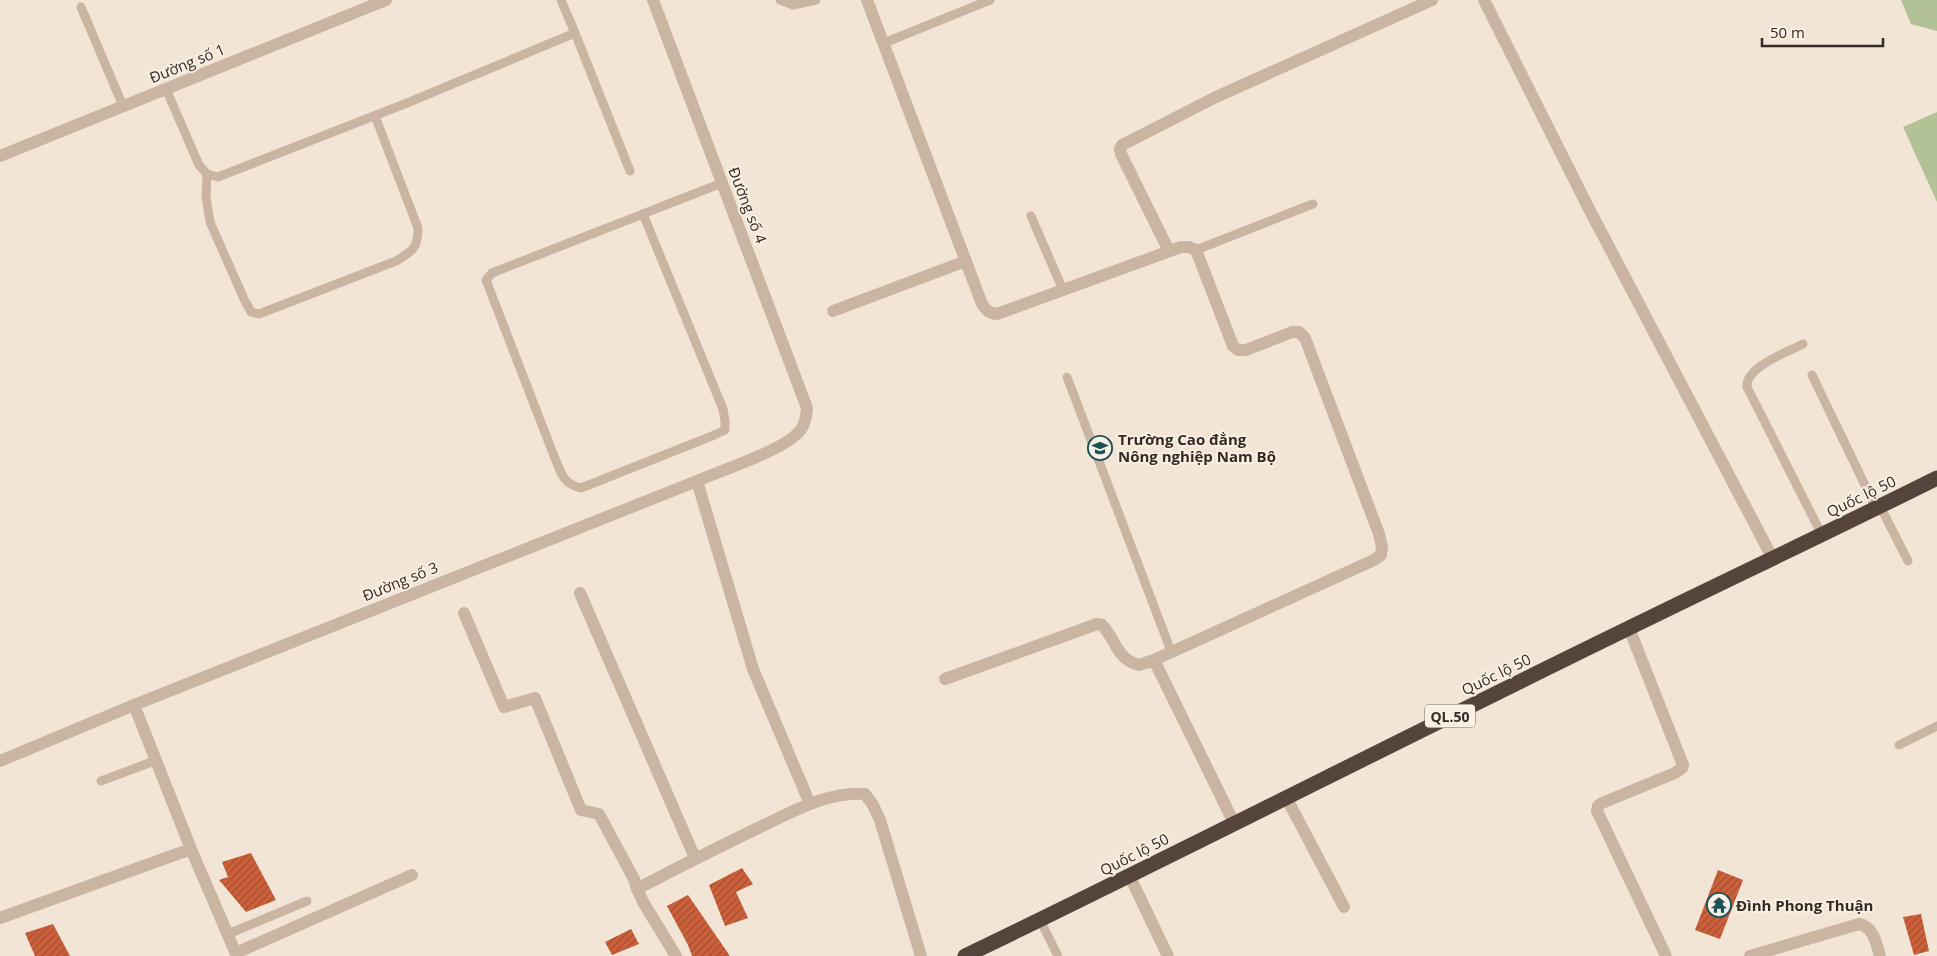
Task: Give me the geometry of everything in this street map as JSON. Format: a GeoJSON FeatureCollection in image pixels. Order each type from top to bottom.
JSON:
{"type":"FeatureCollection","features":[{"type":"Feature","properties":{"kind":"highway","name":"Quốc lộ 50"},"geometry":{"type":"LineString","coordinates":[[965,956],[985,951],[1040,920],[1286,797],[1937,478]]}},
{"type":"Feature","properties":{"kind":"street","name":"Đường số 1"},"geometry":{"type":"LineString","coordinates":[[0,156],[386,0]]}},
{"type":"Feature","properties":{"kind":"street","name":"Đường số 4"},"geometry":{"type":"LineString","coordinates":[[653,0],[807,408],[806,423]]}},
{"type":"Feature","properties":{"kind":"street"},"geometry":{"type":"LineString","coordinates":[[867,0],[982,304],[990,313],[996,314],[1169,251],[1189,246],[1196,250],[1233,346],[1238,350],[1246,350],[1292,332],[1300,332],[1305,338],[1379,534],[1382,547],[1381,555],[1374,560],[1154,660],[1139,665],[1133,663],[1115,647],[1106,629],[1102,625],[1097,624],[945,679]]}},
{"type":"Feature","properties":{"kind":"street"},"geometry":{"type":"LineString","coordinates":[[1169,251],[1121,154],[1120,149],[1122,145],[1216,97],[1432,0]]}},
{"type":"Feature","properties":{"kind":"street"},"geometry":{"type":"LineString","coordinates":[[1484,0],[1587,205],[1772,559]]}},
{"type":"Feature","properties":{"kind":"street"},"geometry":{"type":"LineString","coordinates":[[833,311],[966,261]]}},
{"type":"Feature","properties":{"kind":"street","name":"Đường số 3"},"geometry":{"type":"LineString","coordinates":[[0,761],[134,705],[786,444],[806,423]]}},
{"type":"Feature","properties":{"kind":"street"},"geometry":{"type":"LineString","coordinates":[[697,481],[754,669],[810,804]]}},
{"type":"Feature","properties":{"kind":"street"},"geometry":{"type":"LineString","coordinates":[[580,593],[695,858]]}},
{"type":"Feature","properties":{"kind":"street"},"geometry":{"type":"LineString","coordinates":[[464,613],[504,707],[535,698],[581,810],[599,814],[634,879],[643,902],[676,956]]}},
{"type":"Feature","properties":{"kind":"street"},"geometry":{"type":"LineString","coordinates":[[1629,628],[1683,765],[1675,773],[1602,802],[1598,806],[1597,811],[1666,956]]}},
{"type":"Feature","properties":{"kind":"street"},"geometry":{"type":"LineString","coordinates":[[1154,660],[1234,823]]}},
{"type":"Feature","properties":{"kind":"street"},"geometry":{"type":"LineString","coordinates":[[134,705],[191,849],[236,955],[412,875]]}},
{"type":"Feature","properties":{"kind":"street"},"geometry":{"type":"LineString","coordinates":[[637,889],[695,858],[810,804],[839,796],[857,793],[865,794],[880,820],[921,956]]}},
{"type":"Feature","properties":{"kind":"street"},"geometry":{"type":"LineString","coordinates":[[1286,797],[1344,907]]}},
{"type":"Feature","properties":{"kind":"street"},"geometry":{"type":"LineString","coordinates":[[0,918],[191,849]]}},
{"type":"Feature","properties":{"kind":"street"},"geometry":{"type":"LineString","coordinates":[[1130,876],[1168,956]]}},
{"type":"Feature","properties":{"kind":"street"},"geometry":{"type":"LineString","coordinates":[[1750,956],[1859,924],[1865,925],[1870,930],[1880,956]]}},
{"type":"Feature","properties":{"kind":"lane"},"geometry":{"type":"LineString","coordinates":[[561,0],[630,171]]}},
{"type":"Feature","properties":{"kind":"lane"},"geometry":{"type":"LineString","coordinates":[[780,0],[793,5],[816,0]]}},
{"type":"Feature","properties":{"kind":"lane"},"geometry":{"type":"LineString","coordinates":[[884,43],[990,0]]}},
{"type":"Feature","properties":{"kind":"lane"},"geometry":{"type":"LineString","coordinates":[[80,7],[123,106]]}},
{"type":"Feature","properties":{"kind":"lane"},"geometry":{"type":"LineString","coordinates":[[166,89],[199,165],[207,174],[218,177],[375,116],[575,33]]}},
{"type":"Feature","properties":{"kind":"lane"},"geometry":{"type":"LineString","coordinates":[[207,174],[206,197],[210,222],[244,300],[251,312],[259,314],[396,261],[412,252],[418,241],[418,228],[375,116]]}},
{"type":"Feature","properties":{"kind":"lane"},"geometry":{"type":"LineString","coordinates":[[643,214],[723,409],[724,430],[581,488],[572,486],[564,480],[486,280],[492,273],[722,183]]}},
{"type":"Feature","properties":{"kind":"lane"},"geometry":{"type":"LineString","coordinates":[[1196,250],[1313,204]]}},
{"type":"Feature","properties":{"kind":"lane"},"geometry":{"type":"LineString","coordinates":[[1031,216],[1063,290]]}},
{"type":"Feature","properties":{"kind":"lane"},"geometry":{"type":"LineString","coordinates":[[1804,344],[1758,368],[1750,374],[1746,381],[1747,387],[1822,535]]}},
{"type":"Feature","properties":{"kind":"lane"},"geometry":{"type":"LineString","coordinates":[[1812,375],[1878,507],[1908,561]]}},
{"type":"Feature","properties":{"kind":"lane"},"geometry":{"type":"LineString","coordinates":[[1066,377],[1171,651]]}},
{"type":"Feature","properties":{"kind":"lane"},"geometry":{"type":"LineString","coordinates":[[1899,746],[1937,726]]}},
{"type":"Feature","properties":{"kind":"lane"},"geometry":{"type":"LineString","coordinates":[[101,781],[156,760]]}},
{"type":"Feature","properties":{"kind":"lane"},"geometry":{"type":"LineString","coordinates":[[228,934],[307,901]]}},
{"type":"Feature","properties":{"kind":"lane"},"geometry":{"type":"LineString","coordinates":[[1040,920],[1058,956]]}},
{"type":"Feature","properties":{"kind":"green space"},"geometry":{"type":"Polygon","coordinates":[[[1901,0],[1937,0],[1937,31],[1911,24],[1901,0]]]}},
{"type":"Feature","properties":{"kind":"green space"},"geometry":{"type":"Polygon","coordinates":[[[1937,112],[1937,202],[1903,127],[1937,112]]]}},
{"type":"Feature","properties":{"kind":"building"},"geometry":{"type":"Polygon","coordinates":[[[251,853],[276,900],[246,912],[219,880],[228,877],[222,862],[251,853]]]}},
{"type":"Feature","properties":{"kind":"building"},"geometry":{"type":"Polygon","coordinates":[[[742,868],[753,884],[736,892],[748,918],[725,926],[709,885],[742,868]]]}},
{"type":"Feature","properties":{"kind":"building","name":"Đình Phong Thuận"},"geometry":{"type":"Polygon","coordinates":[[[1718,870],[1743,880],[1720,939],[1695,930],[1718,870]]]}},
{"type":"Feature","properties":{"kind":"building"},"geometry":{"type":"Polygon","coordinates":[[[688,895],[730,956],[692,956],[667,906],[688,895]]]}},
{"type":"Feature","properties":{"kind":"building"},"geometry":{"type":"Polygon","coordinates":[[[1921,914],[1929,951],[1914,955],[1903,917],[1921,914]]]}},
{"type":"Feature","properties":{"kind":"building"},"geometry":{"type":"Polygon","coordinates":[[[53,924],[70,956],[35,956],[25,933],[53,924]]]}},
{"type":"Feature","properties":{"kind":"building"},"geometry":{"type":"Polygon","coordinates":[[[631,929],[639,944],[612,955],[605,942],[631,929]]]}},
{"type":"Feature","properties":{"kind":"place","name":"Trường Cao đẳng Nông nghiệp Nam Bộ"},"geometry":{"type":"Point","coordinates":[1100,448]}},
{"type":"Feature","properties":{"kind":"place","name":"Đình Phong Thuận"},"geometry":{"type":"Point","coordinates":[1719,905]}}]}
